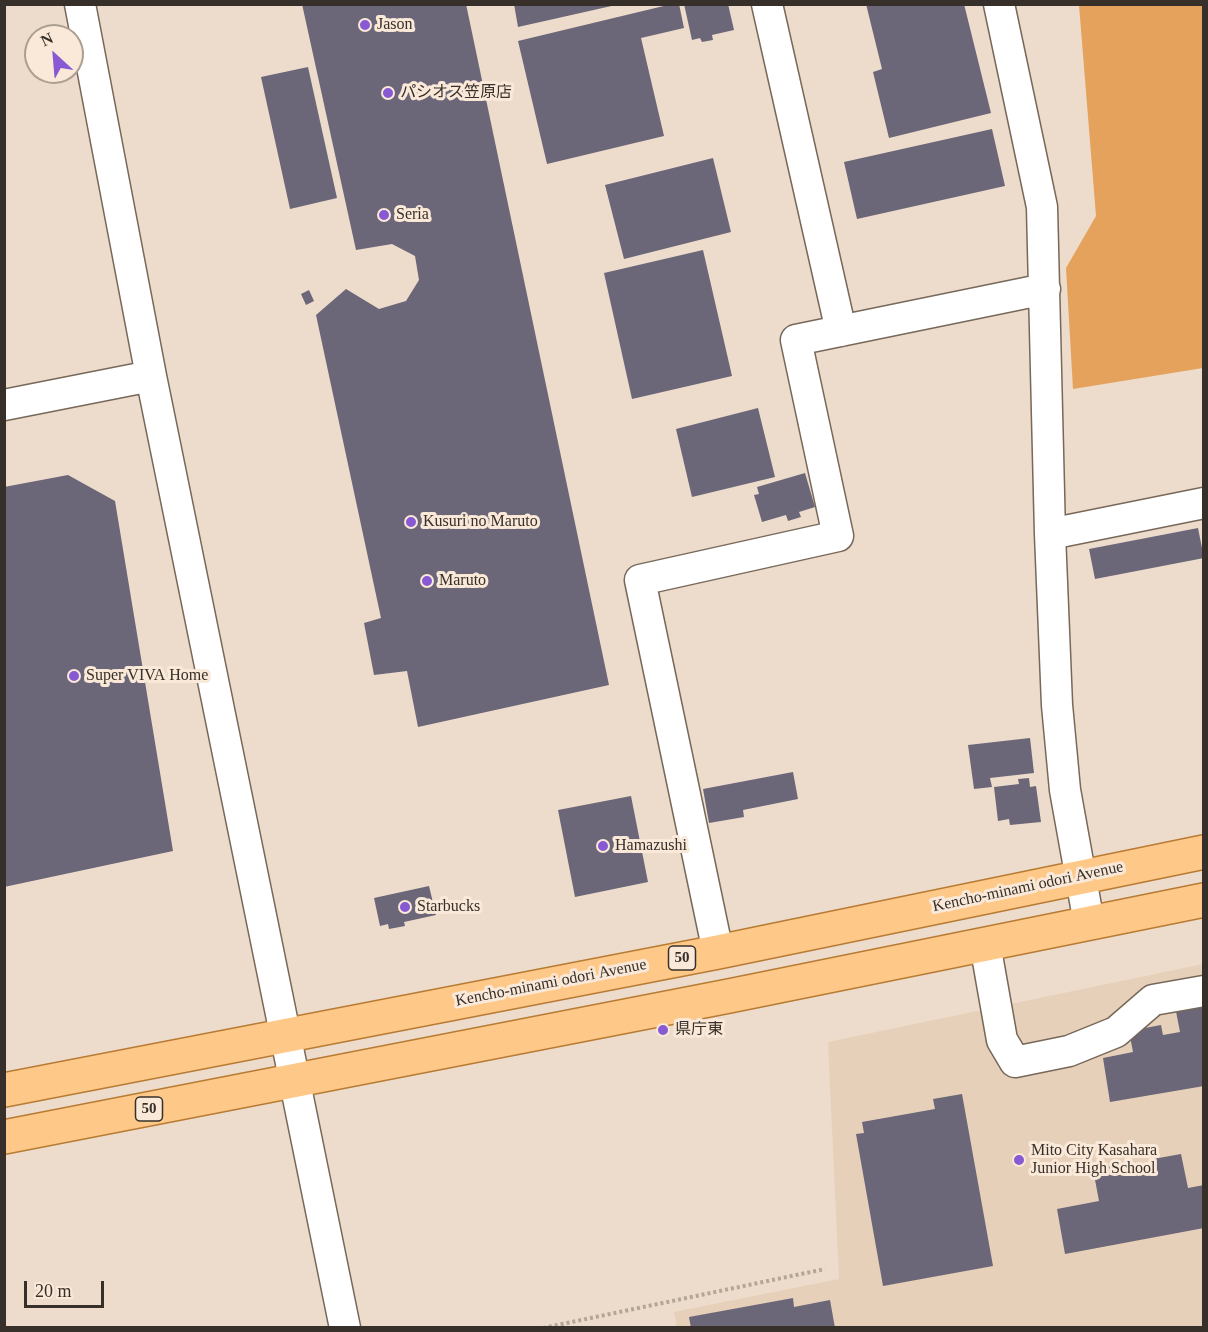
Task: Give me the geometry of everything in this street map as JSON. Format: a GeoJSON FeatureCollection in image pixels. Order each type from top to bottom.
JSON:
{"type":"FeatureCollection","features":[{"type":"Feature","properties":{"kind":"main road","name":"Kencho-minami odori Avenue"},"geometry":{"type":"LineString","coordinates":[[4,1090],[718,952],[1203,852]]}},
{"type":"Feature","properties":{"kind":"main road","name":"50"},"geometry":{"type":"LineString","coordinates":[[4,1137],[1203,900]]}},
{"type":"Feature","properties":{"kind":"street"},"geometry":{"type":"LineString","coordinates":[[80,4],[151,376],[283,1035],[345,1328]]}},
{"type":"Feature","properties":{"kind":"street"},"geometry":{"type":"LineString","coordinates":[[767,4],[841,331]]}},
{"type":"Feature","properties":{"kind":"street"},"geometry":{"type":"LineString","coordinates":[[999,4],[1042,207],[1050,534],[1061,748],[1065,790],[1089,923]]}},
{"type":"Feature","properties":{"kind":"street"},"geometry":{"type":"LineString","coordinates":[[718,952],[640,580],[838,536],[796,340],[1045,289]]}},
{"type":"Feature","properties":{"kind":"street"},"geometry":{"type":"LineString","coordinates":[[4,405],[151,376]]}},
{"type":"Feature","properties":{"kind":"street"},"geometry":{"type":"LineString","coordinates":[[1050,534],[1203,503]]}},
{"type":"Feature","properties":{"kind":"street"},"geometry":{"type":"LineString","coordinates":[[985,944],[1002,1040],[1015,1062],[1069,1051],[1116,1032],[1153,1000],[1203,991]]}},
{"type":"Feature","properties":{"kind":"path"},"geometry":{"type":"LineString","coordinates":[[543,1328],[825,1269]]}},
{"type":"Feature","properties":{"kind":"shaded area"},"geometry":{"type":"Polygon","coordinates":[[[1079,5],[1203,5],[1203,368],[1073,389],[1066,268],[1096,216],[1079,5]]]}},
{"type":"Feature","properties":{"kind":"shaded area","name":"Mito City Kasahara Junior High School"},"geometry":{"type":"Polygon","coordinates":[[[1203,964],[1203,1327],[677,1328],[674,1312],[839,1279],[828,1042],[1203,964]]]}},
{"type":"Feature","properties":{"kind":"building"},"geometry":{"type":"Polygon","coordinates":[[[302,4],[466,4],[609,685],[418,727],[407,671],[374,675],[364,623],[381,618],[316,315],[346,289],[379,309],[406,301],[419,280],[415,256],[392,244],[356,250],[302,4]]]}},
{"type":"Feature","properties":{"kind":"building"},"geometry":{"type":"Polygon","coordinates":[[[514,4],[616,4],[616,5],[518,27],[514,4]]]}},
{"type":"Feature","properties":{"kind":"building"},"geometry":{"type":"Polygon","coordinates":[[[679,4],[684,28],[641,38],[664,136],[547,164],[518,41],[679,4]]]}},
{"type":"Feature","properties":{"kind":"building"},"geometry":{"type":"Polygon","coordinates":[[[684,4],[728,4],[734,30],[712,35],[713,40],[702,42],[700,38],[692,40],[684,4]]]}},
{"type":"Feature","properties":{"kind":"building"},"geometry":{"type":"Polygon","coordinates":[[[866,4],[964,4],[991,113],[889,138],[873,72],[882,69],[866,4]]]}},
{"type":"Feature","properties":{"kind":"building"},"geometry":{"type":"Polygon","coordinates":[[[308,67],[337,198],[290,209],[261,77],[308,67]]]}},
{"type":"Feature","properties":{"kind":"building"},"geometry":{"type":"Polygon","coordinates":[[[992,129],[1005,186],[857,219],[844,162],[992,129]]]}},
{"type":"Feature","properties":{"kind":"building"},"geometry":{"type":"Polygon","coordinates":[[[713,158],[731,232],[624,259],[605,185],[713,158]]]}},
{"type":"Feature","properties":{"kind":"building"},"geometry":{"type":"Polygon","coordinates":[[[703,250],[732,376],[632,399],[604,273],[703,250]]]}},
{"type":"Feature","properties":{"kind":"building"},"geometry":{"type":"Polygon","coordinates":[[[309,290],[314,301],[306,305],[301,294],[309,290]]]}},
{"type":"Feature","properties":{"kind":"building"},"geometry":{"type":"Polygon","coordinates":[[[758,408],[775,477],[692,497],[676,429],[758,408]]]}},
{"type":"Feature","properties":{"kind":"building"},"geometry":{"type":"Polygon","coordinates":[[[805,473],[815,507],[799,512],[801,517],[788,521],[786,515],[762,522],[754,495],[759,494],[757,487],[805,473]]]}},
{"type":"Feature","properties":{"kind":"building","name":"Super VIVA Home"},"geometry":{"type":"Polygon","coordinates":[[[68,475],[115,501],[173,851],[4,887],[4,487],[68,475]]]}},
{"type":"Feature","properties":{"kind":"building"},"geometry":{"type":"Polygon","coordinates":[[[1198,528],[1204,558],[1095,579],[1089,549],[1198,528]]]}},
{"type":"Feature","properties":{"kind":"building"},"geometry":{"type":"Polygon","coordinates":[[[1030,738],[1034,773],[990,778],[992,787],[974,789],[968,745],[1030,738]]]}},
{"type":"Feature","properties":{"kind":"building"},"geometry":{"type":"Polygon","coordinates":[[[793,772],[798,799],[743,810],[744,817],[709,823],[703,789],[793,772]]]}},
{"type":"Feature","properties":{"kind":"building"},"geometry":{"type":"Polygon","coordinates":[[[1029,778],[1030,787],[1036,786],[1041,822],[1010,825],[1009,819],[998,821],[994,787],[1019,784],[1018,779],[1029,778]]]}},
{"type":"Feature","properties":{"kind":"building","name":"Hamazushi"},"geometry":{"type":"Polygon","coordinates":[[[631,796],[648,882],[575,897],[558,810],[631,796]]]}},
{"type":"Feature","properties":{"kind":"building","name":"Starbucks"},"geometry":{"type":"Polygon","coordinates":[[[429,886],[436,915],[404,922],[405,926],[389,929],[388,924],[380,926],[374,898],[429,886]]]}},
{"type":"Feature","properties":{"kind":"building"},"geometry":{"type":"Polygon","coordinates":[[[1204,995],[1204,1086],[1110,1102],[1103,1058],[1133,1052],[1129,1031],[1161,1025],[1163,1035],[1180,1032],[1174,1001],[1204,995]]]}},
{"type":"Feature","properties":{"kind":"building"},"geometry":{"type":"Polygon","coordinates":[[[962,1094],[993,1266],[883,1286],[856,1134],[864,1133],[862,1122],[935,1109],[933,1099],[962,1094]]]}},
{"type":"Feature","properties":{"kind":"building"},"geometry":{"type":"Polygon","coordinates":[[[1181,1154],[1188,1188],[1204,1185],[1204,1228],[1065,1254],[1057,1209],[1099,1201],[1093,1169],[1117,1164],[1119,1175],[1155,1168],[1153,1159],[1181,1154]]]}},
{"type":"Feature","properties":{"kind":"building"},"geometry":{"type":"Polygon","coordinates":[[[793,1298],[794,1307],[830,1300],[835,1328],[691,1328],[689,1317],[793,1298]]]}},
{"type":"Feature","properties":{"kind":"place","name":"Jason"},"geometry":{"type":"Point","coordinates":[365,25]}},
{"type":"Feature","properties":{"kind":"place","name":"パシオス笠原店"},"geometry":{"type":"Point","coordinates":[388,93]}},
{"type":"Feature","properties":{"kind":"place","name":"Seria"},"geometry":{"type":"Point","coordinates":[384,215]}},
{"type":"Feature","properties":{"kind":"place","name":"Kusuri no Maruto"},"geometry":{"type":"Point","coordinates":[411,522]}},
{"type":"Feature","properties":{"kind":"place","name":"Maruto"},"geometry":{"type":"Point","coordinates":[427,581]}},
{"type":"Feature","properties":{"kind":"place","name":"Super VIVA Home"},"geometry":{"type":"Point","coordinates":[74,676]}},
{"type":"Feature","properties":{"kind":"place","name":"Hamazushi"},"geometry":{"type":"Point","coordinates":[603,846]}},
{"type":"Feature","properties":{"kind":"place","name":"Starbucks"},"geometry":{"type":"Point","coordinates":[405,907]}},
{"type":"Feature","properties":{"kind":"place","name":"県庁東"},"geometry":{"type":"Point","coordinates":[663,1030]}},
{"type":"Feature","properties":{"kind":"place","name":"Mito City Kasahara Junior High School"},"geometry":{"type":"Point","coordinates":[1019,1160]}}]}
